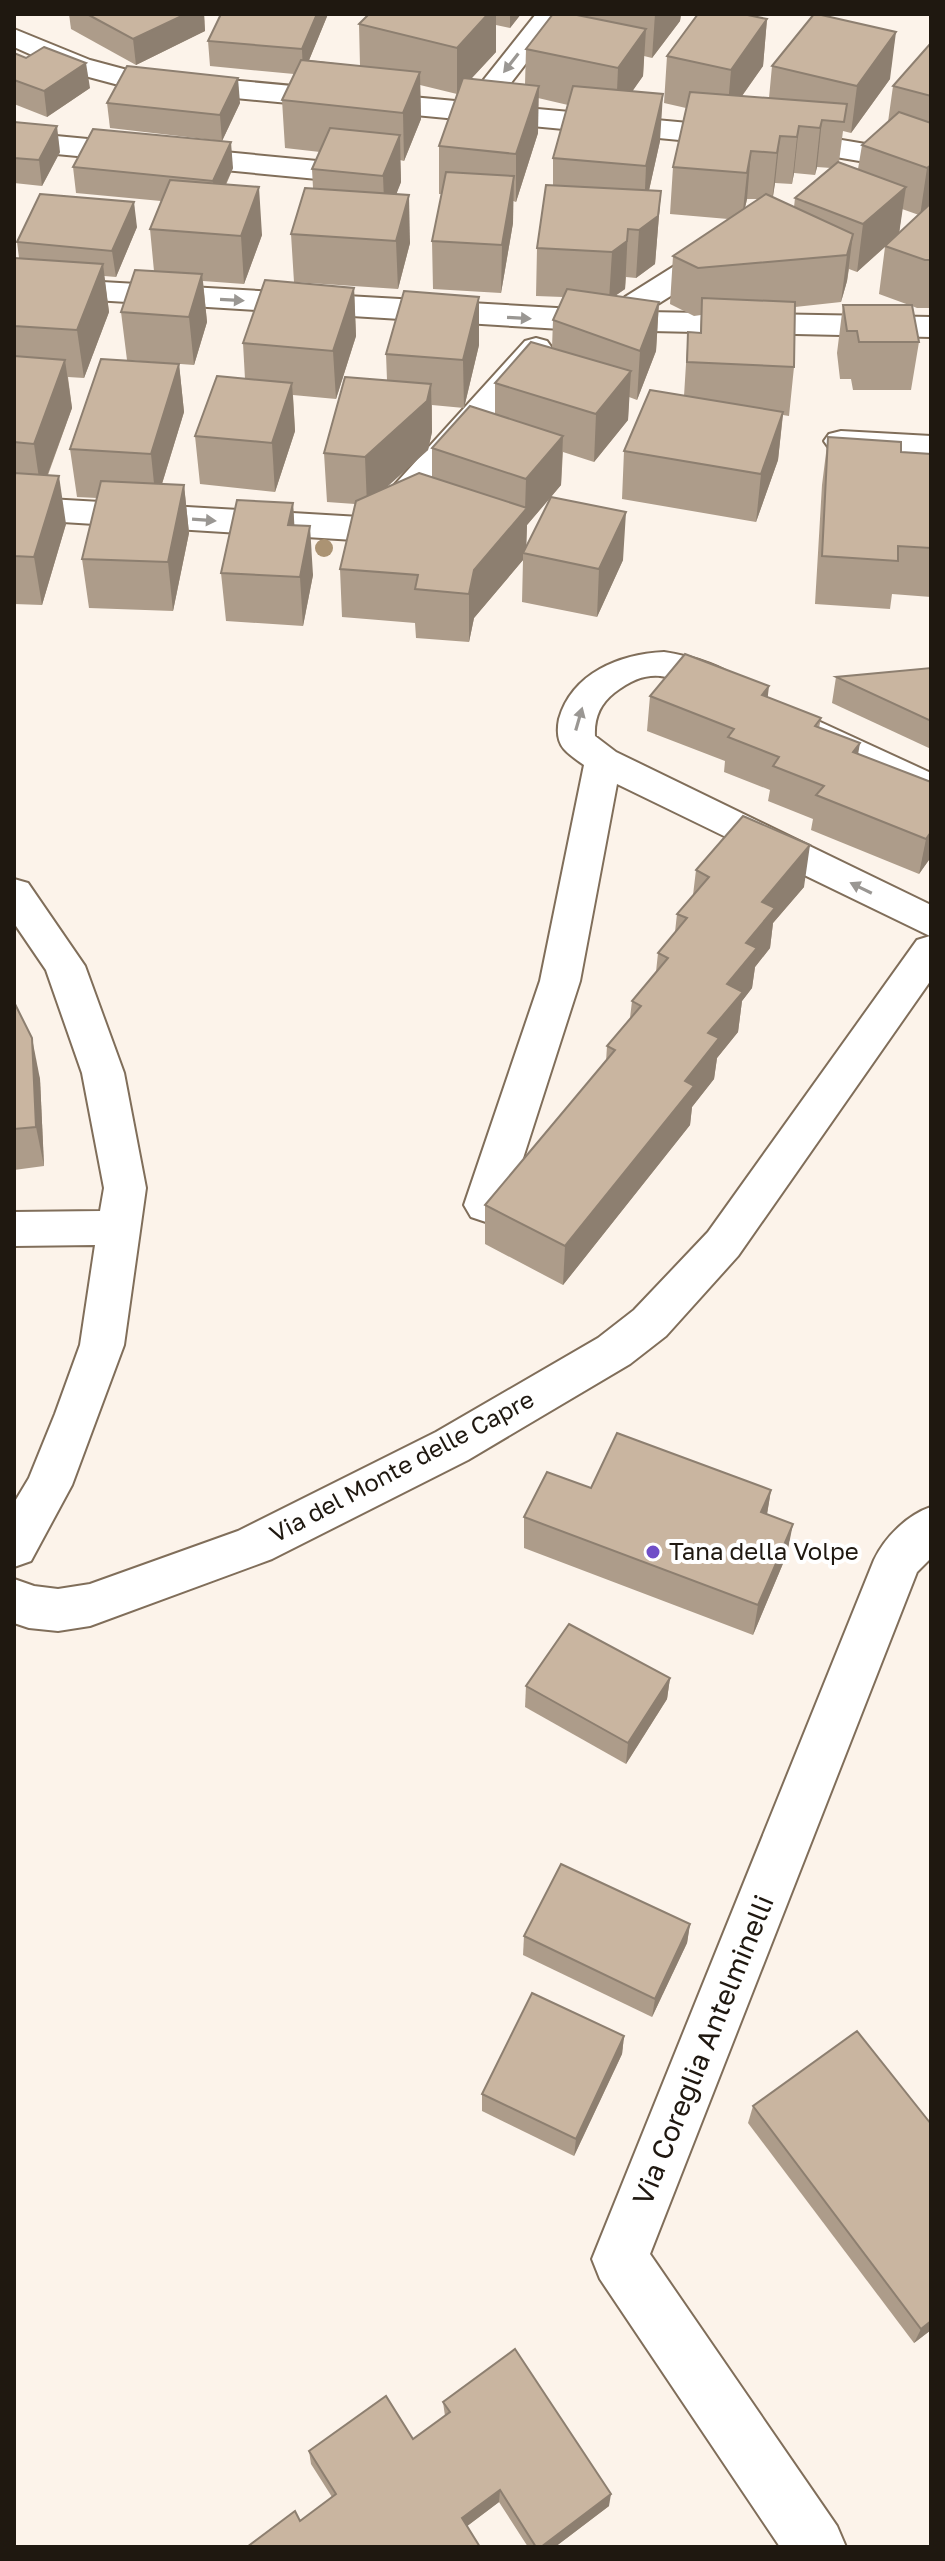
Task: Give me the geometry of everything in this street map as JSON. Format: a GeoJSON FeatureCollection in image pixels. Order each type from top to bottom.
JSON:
{"type":"FeatureCollection","features":[{"type":"Feature","properties":{"kind":"street"},"geometry":{"type":"LineString","coordinates":[[473,113],[550,14]]}},
{"type":"Feature","properties":{"kind":"street"},"geometry":{"type":"LineString","coordinates":[[14,37],[80,66],[130,79],[790,142],[931,164]]}},
{"type":"Feature","properties":{"kind":"street"},"geometry":{"type":"LineString","coordinates":[[14,141],[397,178]]}},
{"type":"Feature","properties":{"kind":"street"},"geometry":{"type":"LineString","coordinates":[[836,178],[876,153]]}},
{"type":"Feature","properties":{"kind":"street"},"geometry":{"type":"LineString","coordinates":[[616,322],[636,304],[743,237]]}},
{"type":"Feature","properties":{"kind":"street"},"geometry":{"type":"LineString","coordinates":[[14,286],[561,320],[931,327]]}},
{"type":"Feature","properties":{"kind":"street"},"geometry":{"type":"LineString","coordinates":[[14,508],[354,529],[369,527],[381,520],[561,320]]}},
{"type":"Feature","properties":{"kind":"street"},"geometry":{"type":"LineString","coordinates":[[834,441],[931,446]]}},
{"type":"Feature","properties":{"kind":"street"},"geometry":{"type":"LineString","coordinates":[[931,788],[673,665],[645,665],[622,672],[601,686],[576,717],[577,741],[603,761],[931,922]]}},
{"type":"Feature","properties":{"kind":"street"},"geometry":{"type":"LineString","coordinates":[[486,1205],[560,981],[603,761]]}},
{"type":"Feature","properties":{"kind":"street"},"geometry":{"type":"LineString","coordinates":[[14,893],[65,966],[103,1073],[125,1188],[97,1359],[49,1485],[14,1547]]}},
{"type":"Feature","properties":{"kind":"street","name":"Via del Monte delle Capre"},"geometry":{"type":"LineString","coordinates":[[14,1600],[29,1607],[58,1610],[90,1605],[255,1545],[452,1446],[614,1351],[650,1323],[716,1252],[931,950]]}},
{"type":"Feature","properties":{"kind":"street"},"geometry":{"type":"LineString","coordinates":[[14,1229],[119,1228]]}},
{"type":"Feature","properties":{"kind":"street","name":"Via Coreglia Antelminelli"},"geometry":{"type":"LineString","coordinates":[[816,2547],[620,2259],[898,1560],[931,1527]]}},
{"type":"Feature","properties":{"kind":"building"},"geometry":{"type":"Polygon","coordinates":[[[87,14],[186,14],[133,39],[87,14]]]}},
{"type":"Feature","properties":{"kind":"building"},"geometry":{"type":"Polygon","coordinates":[[[221,14],[317,14],[302,49],[208,41],[221,14]]]}},
{"type":"Feature","properties":{"kind":"building"},"geometry":{"type":"Polygon","coordinates":[[[369,14],[488,14],[457,48],[359,24],[369,14]]]}},
{"type":"Feature","properties":{"kind":"building"},"geometry":{"type":"Polygon","coordinates":[[[553,14],[572,14],[646,29],[618,68],[526,49],[553,14]]]}},
{"type":"Feature","properties":{"kind":"building"},"geometry":{"type":"Polygon","coordinates":[[[698,14],[743,14],[767,19],[731,70],[667,56],[698,14]]]}},
{"type":"Feature","properties":{"kind":"building"},"geometry":{"type":"Polygon","coordinates":[[[814,14],[896,32],[857,86],[772,66],[814,14]]]}},
{"type":"Feature","properties":{"kind":"building"},"geometry":{"type":"Polygon","coordinates":[[[930,44],[931,96],[893,86],[930,44]]]}},
{"type":"Feature","properties":{"kind":"building"},"geometry":{"type":"Polygon","coordinates":[[[44,47],[86,63],[44,91],[14,80],[14,53],[26,58],[44,47]]]}},
{"type":"Feature","properties":{"kind":"building"},"geometry":{"type":"Polygon","coordinates":[[[301,60],[420,72],[403,113],[282,100],[301,60]]]}},
{"type":"Feature","properties":{"kind":"building"},"geometry":{"type":"Polygon","coordinates":[[[127,66],[238,78],[220,115],[107,103],[127,66]]]}},
{"type":"Feature","properties":{"kind":"building"},"geometry":{"type":"Polygon","coordinates":[[[463,78],[539,86],[516,154],[439,146],[463,78]]]}},
{"type":"Feature","properties":{"kind":"building"},"geometry":{"type":"Polygon","coordinates":[[[573,86],[663,94],[646,166],[553,158],[573,86]]]}},
{"type":"Feature","properties":{"kind":"building"},"geometry":{"type":"Polygon","coordinates":[[[690,92],[847,104],[844,122],[822,120],[820,128],[799,126],[797,137],[780,136],[777,153],[751,151],[747,173],[673,167],[690,92]]]}},
{"type":"Feature","properties":{"kind":"building"},"geometry":{"type":"Polygon","coordinates":[[[899,112],[931,123],[931,165],[927,168],[862,145],[899,112]]]}},
{"type":"Feature","properties":{"kind":"building"},"geometry":{"type":"Polygon","coordinates":[[[14,122],[57,126],[39,160],[14,158],[14,122]]]}},
{"type":"Feature","properties":{"kind":"building"},"geometry":{"type":"Polygon","coordinates":[[[330,128],[400,135],[383,176],[312,169],[330,128]]]}},
{"type":"Feature","properties":{"kind":"building"},"geometry":{"type":"Polygon","coordinates":[[[93,129],[231,142],[213,181],[73,167],[93,129]]]}},
{"type":"Feature","properties":{"kind":"building"},"geometry":{"type":"Polygon","coordinates":[[[838,162],[906,187],[863,224],[795,198],[838,162]]]}},
{"type":"Feature","properties":{"kind":"building"},"geometry":{"type":"Polygon","coordinates":[[[446,172],[514,176],[502,245],[432,241],[446,172]]]}},
{"type":"Feature","properties":{"kind":"building"},"geometry":{"type":"Polygon","coordinates":[[[170,180],[259,187],[241,236],[150,229],[170,180]]]}},
{"type":"Feature","properties":{"kind":"building"},"geometry":{"type":"Polygon","coordinates":[[[546,185],[661,191],[658,216],[639,230],[628,229],[627,241],[612,252],[537,248],[546,185]]]}},
{"type":"Feature","properties":{"kind":"building"},"geometry":{"type":"Polygon","coordinates":[[[305,188],[409,195],[396,241],[291,234],[305,188]]]}},
{"type":"Feature","properties":{"kind":"building"},"geometry":{"type":"Polygon","coordinates":[[[40,194],[134,202],[112,251],[17,242],[40,194]]]}},
{"type":"Feature","properties":{"kind":"building"},"geometry":{"type":"Polygon","coordinates":[[[766,194],[853,234],[847,255],[698,268],[673,256],[766,194]]]}},
{"type":"Feature","properties":{"kind":"building"},"geometry":{"type":"Polygon","coordinates":[[[931,203],[931,260],[885,246],[931,203]]]}},
{"type":"Feature","properties":{"kind":"building"},"geometry":{"type":"Polygon","coordinates":[[[14,258],[103,264],[77,330],[14,326],[14,258]]]}},
{"type":"Feature","properties":{"kind":"building"},"geometry":{"type":"Polygon","coordinates":[[[135,270],[202,274],[189,317],[121,312],[135,270]]]}},
{"type":"Feature","properties":{"kind":"building"},"geometry":{"type":"Polygon","coordinates":[[[265,280],[354,288],[333,351],[243,343],[265,280]]]}},
{"type":"Feature","properties":{"kind":"building"},"geometry":{"type":"Polygon","coordinates":[[[567,289],[659,302],[640,351],[553,320],[567,289]]]}},
{"type":"Feature","properties":{"kind":"building"},"geometry":{"type":"Polygon","coordinates":[[[404,291],[479,297],[463,360],[386,354],[404,291]]]}},
{"type":"Feature","properties":{"kind":"building"},"geometry":{"type":"Polygon","coordinates":[[[702,298],[795,302],[794,367],[687,362],[688,332],[701,333],[702,298]]]}},
{"type":"Feature","properties":{"kind":"building"},"geometry":{"type":"Polygon","coordinates":[[[843,305],[912,305],[919,342],[859,342],[857,331],[847,331],[843,305]]]}},
{"type":"Feature","properties":{"kind":"building"},"geometry":{"type":"Polygon","coordinates":[[[531,342],[631,371],[596,414],[495,383],[531,342]]]}},
{"type":"Feature","properties":{"kind":"building"},"geometry":{"type":"Polygon","coordinates":[[[14,356],[65,360],[34,444],[14,442],[14,356]]]}},
{"type":"Feature","properties":{"kind":"building"},"geometry":{"type":"Polygon","coordinates":[[[101,359],[179,364],[151,454],[70,449],[101,359]]]}},
{"type":"Feature","properties":{"kind":"building"},"geometry":{"type":"Polygon","coordinates":[[[217,376],[292,383],[272,443],[195,436],[217,376]]]}},
{"type":"Feature","properties":{"kind":"building"},"geometry":{"type":"Polygon","coordinates":[[[345,377],[431,384],[427,401],[365,457],[324,453],[345,377]]]}},
{"type":"Feature","properties":{"kind":"building"},"geometry":{"type":"Polygon","coordinates":[[[650,390],[783,412],[761,474],[624,451],[650,390]]]}},
{"type":"Feature","properties":{"kind":"building"},"geometry":{"type":"Polygon","coordinates":[[[470,406],[563,436],[526,479],[432,448],[470,406]]]}},
{"type":"Feature","properties":{"kind":"building"},"geometry":{"type":"Polygon","coordinates":[[[828,437],[901,442],[901,452],[931,454],[931,548],[898,546],[898,561],[822,556],[828,437]]]}},
{"type":"Feature","properties":{"kind":"building"},"geometry":{"type":"Polygon","coordinates":[[[14,473],[59,476],[34,557],[14,556],[14,473]]]}},
{"type":"Feature","properties":{"kind":"building"},"geometry":{"type":"Polygon","coordinates":[[[419,473],[527,508],[474,570],[469,594],[415,589],[418,575],[340,569],[356,501],[419,473]]]}},
{"type":"Feature","properties":{"kind":"building"},"geometry":{"type":"Polygon","coordinates":[[[101,481],[184,485],[168,562],[82,559],[101,481]]]}},
{"type":"Feature","properties":{"kind":"building"},"geometry":{"type":"Polygon","coordinates":[[[551,497],[626,512],[599,569],[523,553],[551,497]]]}},
{"type":"Feature","properties":{"kind":"building"},"geometry":{"type":"Polygon","coordinates":[[[237,500],[293,503],[288,525],[310,526],[300,577],[221,573],[237,500]]]}},
{"type":"Feature","properties":{"kind":"building"},"geometry":{"type":"Polygon","coordinates":[[[685,654],[769,686],[762,695],[821,718],[815,726],[860,743],[853,752],[931,782],[931,832],[926,839],[816,795],[824,786],[773,766],[779,757],[728,737],[734,729],[650,696],[685,654]]]}},
{"type":"Feature","properties":{"kind":"building"},"geometry":{"type":"Polygon","coordinates":[[[931,668],[931,721],[836,677],[931,668]]]}},
{"type":"Feature","properties":{"kind":"building"},"geometry":{"type":"Polygon","coordinates":[[[743,816],[810,845],[762,902],[775,908],[746,943],[757,948],[727,984],[743,992],[708,1033],[719,1038],[685,1081],[694,1086],[565,1246],[485,1205],[615,1050],[607,1046],[641,1006],[632,1001],[668,958],[658,953],[687,918],[677,914],[709,877],[696,870],[743,816]]]}},
{"type":"Feature","properties":{"kind":"building"},"geometry":{"type":"Polygon","coordinates":[[[14,1002],[32,1038],[36,1127],[14,1129],[14,1002]]]}},
{"type":"Feature","properties":{"kind":"building"},"geometry":{"type":"Polygon","coordinates":[[[617,1433],[771,1490],[761,1512],[793,1524],[758,1605],[524,1517],[547,1472],[591,1488],[617,1433]]]}},
{"type":"Feature","properties":{"kind":"building"},"geometry":{"type":"Polygon","coordinates":[[[569,1624],[670,1678],[628,1743],[526,1686],[569,1624]]]}},
{"type":"Feature","properties":{"kind":"building"},"geometry":{"type":"Polygon","coordinates":[[[561,1864],[690,1924],[655,1999],[524,1936],[561,1864]]]}},
{"type":"Feature","properties":{"kind":"building"},"geometry":{"type":"Polygon","coordinates":[[[532,1993],[624,2036],[576,2139],[482,2094],[532,1993]]]}},
{"type":"Feature","properties":{"kind":"building"},"geometry":{"type":"Polygon","coordinates":[[[857,2031],[931,2124],[931,2321],[921,2329],[753,2106],[857,2031]]]}},
{"type":"Feature","properties":{"kind":"building"},"geometry":{"type":"Polygon","coordinates":[[[515,2349],[611,2494],[541,2547],[536,2547],[500,2490],[462,2518],[480,2547],[247,2547],[295,2511],[300,2521],[336,2494],[309,2451],[386,2396],[413,2439],[450,2412],[443,2402],[515,2349]]]}},
{"type":"Feature","properties":{"kind":"place","name":"Tana della Volpe"},"geometry":{"type":"Point","coordinates":[653,1552]}}]}
